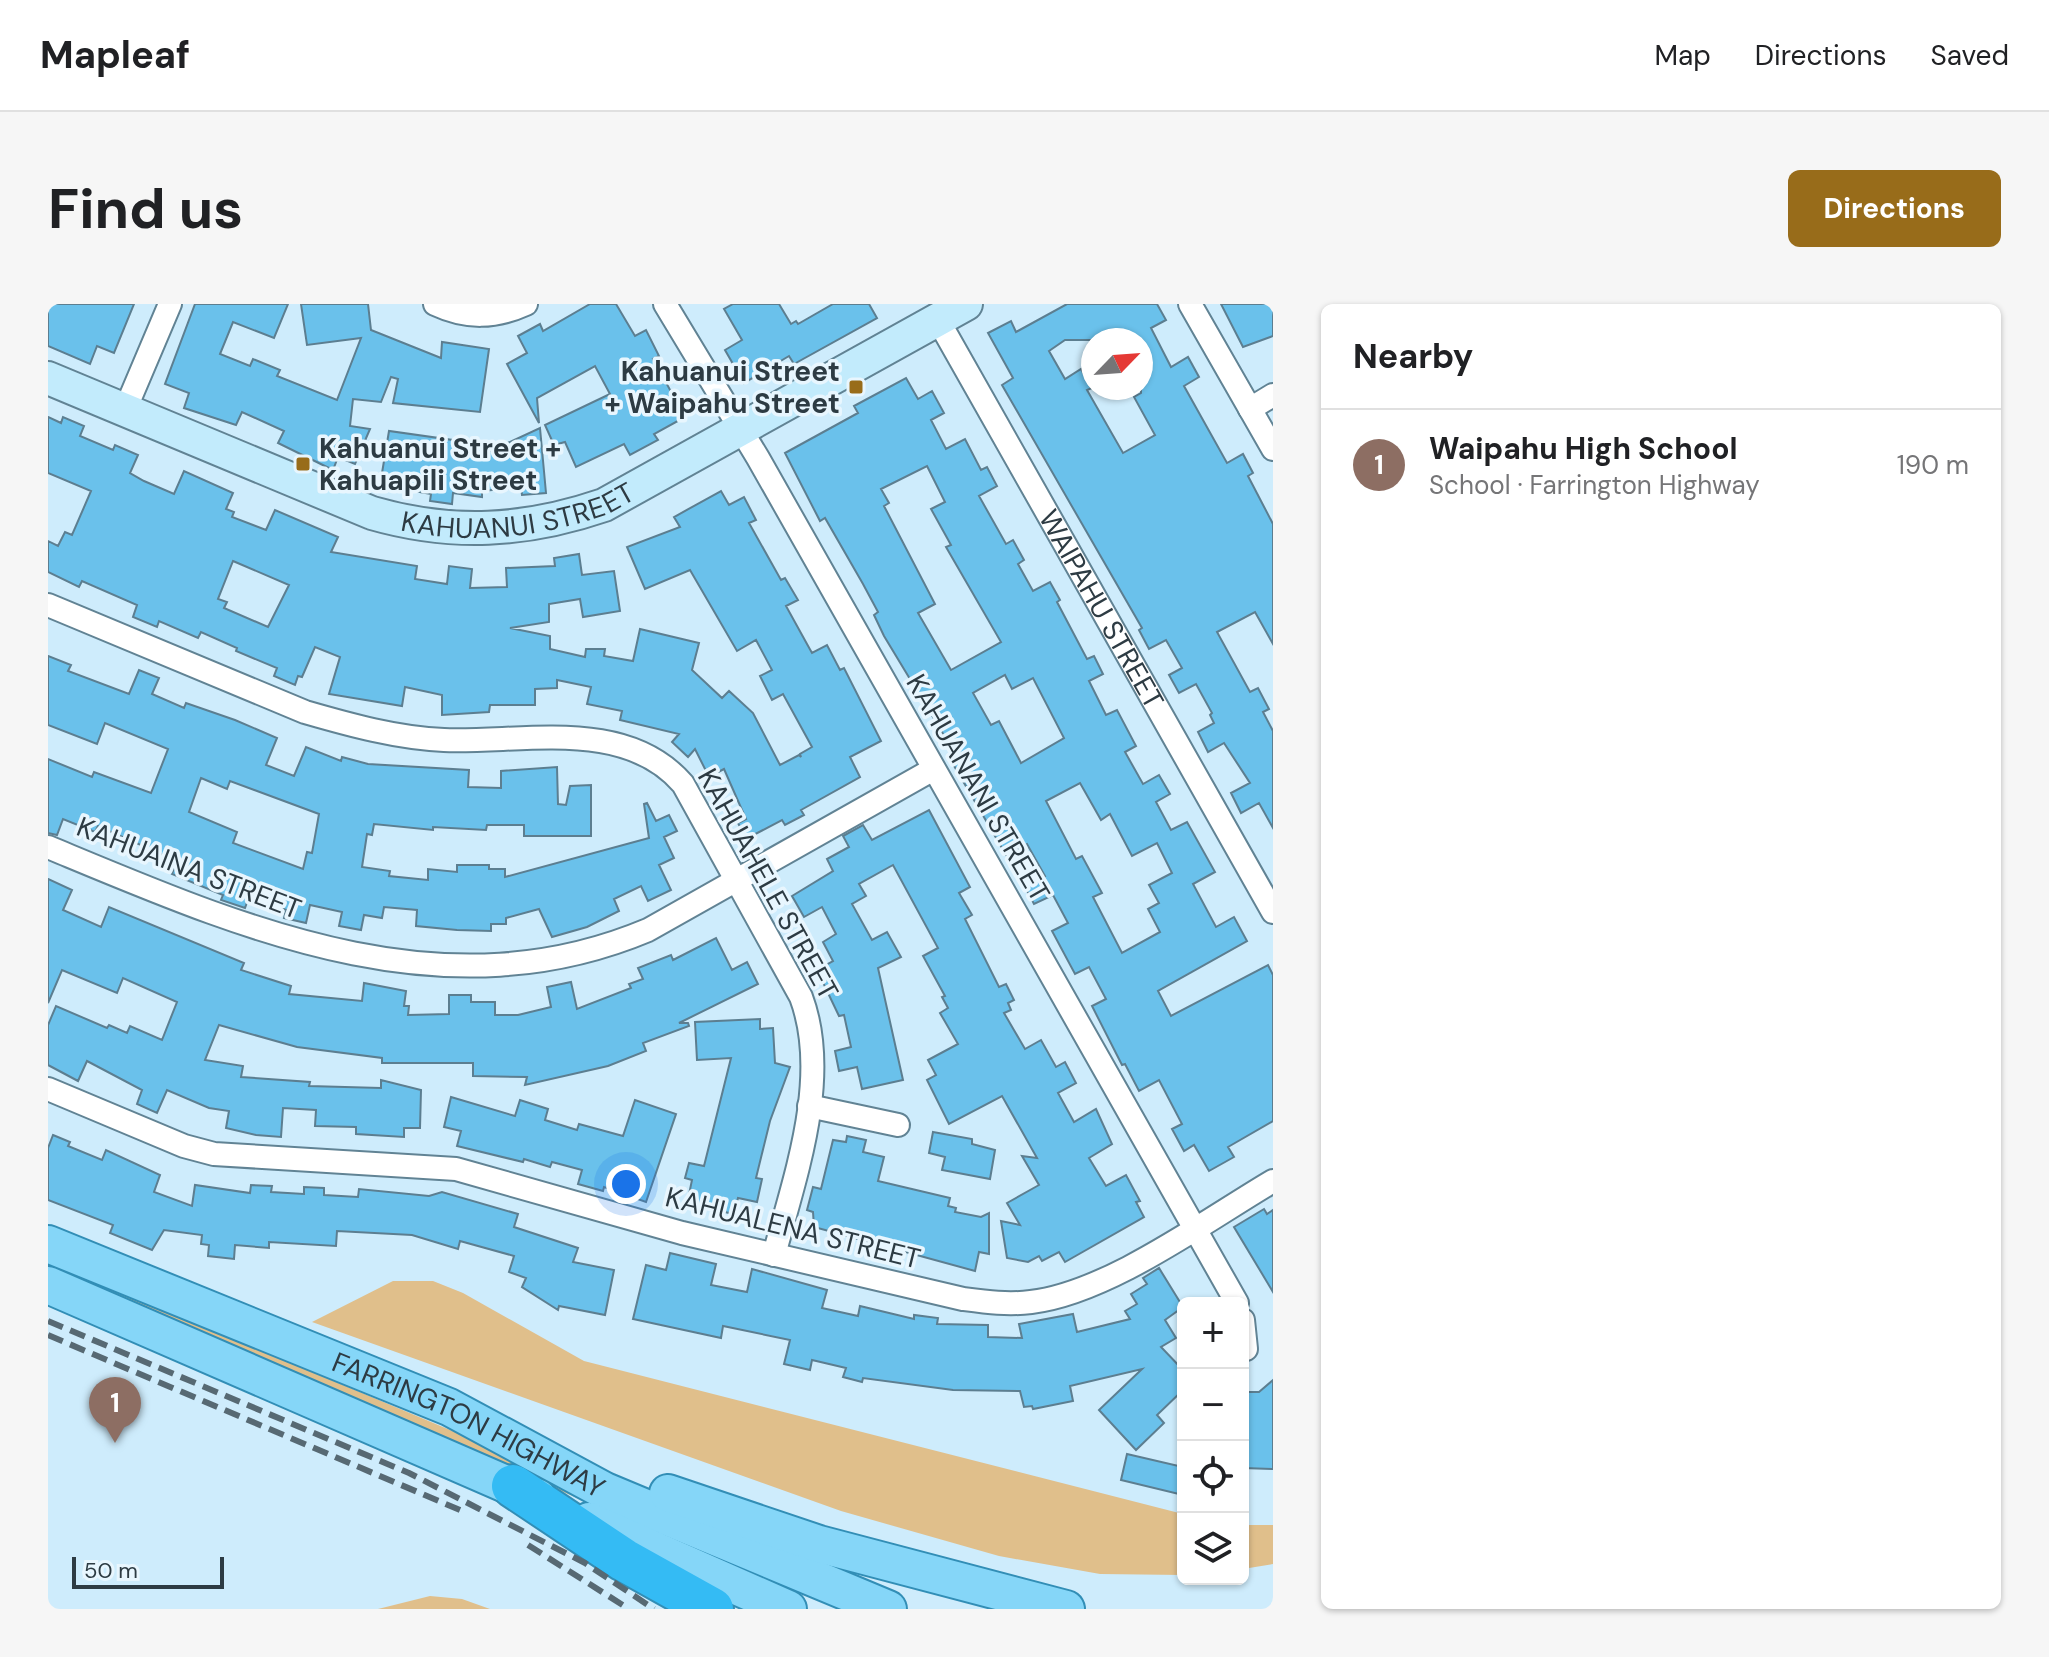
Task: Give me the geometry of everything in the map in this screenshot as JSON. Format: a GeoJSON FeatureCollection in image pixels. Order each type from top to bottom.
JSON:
{"type":"FeatureCollection","features":[{"type":"Feature","properties":{"kind":"highway"},"geometry":{"type":"LineString","coordinates":[[513,1486],[624,1560],[712,1609]]}},
{"type":"Feature","properties":{"kind":"main road","name":"FARRINGTON HIGHWAY"},"geometry":{"type":"LineString","coordinates":[[48,1244],[449,1407],[605,1491],[888,1609]]}},
{"type":"Feature","properties":{"kind":"main road","name":"FARRINGTON HIGHWAY"},"geometry":{"type":"LineString","coordinates":[[48,1285],[788,1609]]}},
{"type":"Feature","properties":{"kind":"main road"},"geometry":{"type":"LineString","coordinates":[[449,1407],[586,1464],[819,1544],[1066,1609]]}},
{"type":"Feature","properties":{"kind":"street"},"geometry":{"type":"LineString","coordinates":[[125,410],[170,304]]}},
{"type":"Feature","properties":{"kind":"street"},"geometry":{"type":"LineString","coordinates":[[435,304],[454,313],[477,316],[505,313],[526,304]]}},
{"type":"Feature","properties":{"kind":"street","name":"KAHUANANI STREET"},"geometry":{"type":"LineString","coordinates":[[665,304],[741,431],[1234,1297]]}},
{"type":"Feature","properties":{"kind":"street","name":"KAHUANUI STREET"},"geometry":{"type":"LineString","coordinates":[[48,378],[372,513],[415,525],[468,530],[559,520],[604,505],[741,431],[934,312],[966,304]]}},
{"type":"Feature","properties":{"kind":"street"},"geometry":{"type":"LineString","coordinates":[[1190,304],[1273,449]]}},
{"type":"Feature","properties":{"kind":"street","name":"WAIPAHU STREET"},"geometry":{"type":"LineString","coordinates":[[934,312],[1273,912]]}},
{"type":"Feature","properties":{"kind":"street"},"geometry":{"type":"LineString","coordinates":[[1250,409],[1273,395]]}},
{"type":"Feature","properties":{"kind":"street","name":"KAHUAHELE STREET"},"geometry":{"type":"LineString","coordinates":[[48,605],[305,712],[346,724],[442,740],[561,738],[607,741],[636,749],[666,765],[683,784],[801,997],[810,1021],[814,1064],[809,1106],[774,1255]]}},
{"type":"Feature","properties":{"kind":"street","name":"KAHUAINA STREET"},"geometry":{"type":"LineString","coordinates":[[48,847],[217,917],[276,936],[377,959],[443,965],[550,959],[610,946],[648,930],[932,770]]}},
{"type":"Feature","properties":{"kind":"street","name":"KAHUALENA STREET"},"geometry":{"type":"LineString","coordinates":[[48,1089],[184,1146],[214,1154],[456,1169],[682,1233],[963,1299],[1002,1304],[1034,1302],[1101,1281],[1273,1181]]}},
{"type":"Feature","properties":{"kind":"street"},"geometry":{"type":"LineString","coordinates":[[809,1106],[898,1125]]}},
{"type":"Feature","properties":{"kind":"shaded area"},"geometry":{"type":"Polygon","coordinates":[[[48,1261],[876,1609],[843,1609],[48,1277],[48,1261]]]}},
{"type":"Feature","properties":{"kind":"shaded area"},"geometry":{"type":"Polygon","coordinates":[[[393,1281],[433,1281],[463,1293],[584,1361],[1177,1512],[1177,1575],[1100,1574],[999,1556],[841,1511],[312,1322],[393,1281]]]}},
{"type":"Feature","properties":{"kind":"shaded area"},"geometry":{"type":"Polygon","coordinates":[[[1249,1525],[1273,1525],[1273,1564],[1249,1568],[1249,1525]]]}},
{"type":"Feature","properties":{"kind":"shaded area"},"geometry":{"type":"Polygon","coordinates":[[[430,1596],[462,1599],[490,1609],[378,1609],[430,1596]]]}},
{"type":"Feature","properties":{"kind":"building"},"geometry":{"type":"Polygon","coordinates":[[[48,304],[134,304],[114,353],[97,346],[90,364],[48,346],[48,304]]]}},
{"type":"Feature","properties":{"kind":"building"},"geometry":{"type":"Polygon","coordinates":[[[195,304],[288,304],[274,338],[233,322],[220,354],[250,366],[253,359],[280,370],[277,376],[337,400],[361,338],[307,345],[301,304],[368,304],[371,330],[441,358],[442,342],[489,349],[480,412],[393,403],[398,379],[391,377],[381,402],[353,399],[350,426],[370,429],[355,464],[338,457],[333,470],[278,443],[284,431],[242,412],[236,425],[184,408],[189,393],[165,384],[195,304]]]}},
{"type":"Feature","properties":{"kind":"building"},"geometry":{"type":"Polygon","coordinates":[[[590,304],[616,304],[635,336],[646,330],[659,356],[653,359],[685,417],[654,434],[658,440],[630,455],[624,444],[576,467],[565,442],[554,445],[545,425],[610,394],[595,366],[537,398],[539,423],[507,364],[527,353],[518,336],[540,324],[543,331],[590,304]]]}},
{"type":"Feature","properties":{"kind":"building"},"geometry":{"type":"Polygon","coordinates":[[[733,304],[779,304],[791,324],[796,321],[798,324],[833,304],[869,304],[877,318],[794,364],[789,356],[744,383],[725,350],[742,340],[724,309],[733,304]]]}},
{"type":"Feature","properties":{"kind":"building"},"geometry":{"type":"Polygon","coordinates":[[[1067,304],[1157,304],[1166,320],[1151,328],[1081,328],[1081,340],[1065,340],[1049,351],[1065,379],[1081,369],[1081,400],[1093,400],[1123,453],[1155,435],[1136,400],[1153,400],[1153,332],[1171,367],[1188,357],[1199,377],[1184,386],[1227,463],[1243,454],[1253,473],[1248,476],[1273,524],[1273,644],[1255,612],[1217,632],[1250,692],[1258,688],[1269,709],[1263,712],[1273,731],[1273,828],[1259,803],[1241,813],[1231,793],[1250,783],[1224,743],[1208,752],[1198,732],[1214,723],[1196,684],[1179,693],[1169,675],[1182,668],[1166,640],[1149,649],[1139,630],[1142,628],[1002,385],[1013,378],[988,333],[1011,321],[1016,332],[1067,304]]]}},
{"type":"Feature","properties":{"kind":"building"},"geometry":{"type":"Polygon","coordinates":[[[1221,304],[1273,304],[1273,336],[1243,347],[1221,304]]]}},
{"type":"Feature","properties":{"kind":"building"},"geometry":{"type":"Polygon","coordinates":[[[906,378],[918,399],[932,391],[944,413],[931,420],[946,449],[965,439],[981,470],[987,467],[997,486],[979,496],[1006,544],[1013,540],[1024,560],[1018,564],[1033,591],[1050,582],[1087,659],[1094,656],[1103,674],[1089,681],[1106,715],[1117,710],[1136,746],[1125,752],[1143,784],[1159,775],[1170,794],[1156,802],[1171,830],[1187,822],[1215,872],[1193,884],[1216,927],[1234,917],[1247,941],[1158,991],[1171,1016],[1268,965],[1273,975],[1273,1121],[1228,1147],[1234,1157],[1209,1171],[1194,1145],[1184,1151],[1172,1129],[1182,1124],[1159,1080],[1139,1091],[1125,1064],[1122,1065],[1092,1006],[1106,999],[1089,967],[1075,974],[1052,931],[1068,923],[1053,895],[1034,904],[1025,887],[1045,876],[1027,844],[1006,855],[953,764],[958,761],[942,732],[884,636],[874,615],[878,612],[863,584],[825,518],[820,521],[785,453],[858,413],[854,406],[906,378]],[[927,466],[881,489],[889,503],[884,506],[935,604],[918,613],[951,670],[1001,642],[946,547],[951,545],[931,509],[945,502],[927,466]],[[1005,675],[973,693],[991,725],[999,721],[1021,763],[1064,738],[1033,678],[1012,689],[1005,675]],[[1080,783],[1046,801],[1076,859],[1082,856],[1102,893],[1093,897],[1122,953],[1160,932],[1148,909],[1159,903],[1149,885],[1172,873],[1157,843],[1132,856],[1110,814],[1101,820],[1080,783]]]}},
{"type":"Feature","properties":{"kind":"building"},"geometry":{"type":"Polygon","coordinates":[[[48,417],[61,423],[63,417],[84,426],[80,436],[113,450],[115,445],[138,455],[130,473],[144,481],[174,494],[184,471],[233,493],[226,509],[234,512],[232,517],[266,530],[275,510],[338,537],[331,552],[417,566],[415,579],[447,584],[449,566],[472,569],[470,588],[507,587],[506,568],[555,566],[554,558],[579,554],[582,575],[614,571],[620,611],[583,617],[580,599],[549,604],[549,622],[510,628],[550,636],[550,649],[585,657],[586,649],[605,649],[604,656],[633,661],[640,629],[699,643],[692,670],[722,698],[729,691],[753,713],[780,765],[799,755],[801,757],[800,754],[812,747],[783,694],[772,700],[760,676],[772,670],[756,640],[737,651],[690,570],[645,589],[627,547],[680,527],[674,517],[721,491],[729,505],[744,497],[756,520],[749,523],[781,580],[785,578],[798,600],[786,606],[812,653],[827,645],[840,670],[844,668],[881,741],[850,757],[860,777],[801,810],[804,815],[785,825],[782,820],[746,839],[738,823],[746,819],[724,769],[709,777],[695,749],[688,757],[672,742],[679,734],[620,720],[622,711],[587,704],[591,687],[557,680],[557,688],[535,689],[535,705],[490,705],[489,712],[442,715],[442,695],[405,687],[402,706],[329,694],[340,657],[315,647],[302,677],[298,676],[295,685],[274,676],[277,668],[201,632],[198,638],[159,621],[157,627],[133,617],[137,605],[82,581],[79,587],[48,572],[48,541],[58,546],[65,532],[72,535],[91,491],[48,473],[48,417]],[[233,561],[218,599],[227,602],[224,608],[268,627],[289,585],[233,561]]]}},
{"type":"Feature","properties":{"kind":"building"},"geometry":{"type":"Polygon","coordinates":[[[540,428],[546,493],[522,495],[521,487],[482,491],[482,497],[453,493],[452,504],[430,501],[431,494],[380,485],[389,431],[481,444],[486,453],[540,428]]]}},
{"type":"Feature","properties":{"kind":"building"},"geometry":{"type":"Polygon","coordinates":[[[48,656],[71,665],[68,671],[129,694],[139,670],[159,678],[152,694],[184,708],[186,703],[235,720],[277,738],[266,765],[294,776],[306,747],[341,761],[342,757],[368,764],[469,770],[468,787],[501,788],[501,771],[557,767],[558,804],[566,805],[570,786],[591,785],[591,836],[524,836],[524,825],[487,825],[486,830],[433,827],[433,830],[374,824],[372,835],[367,834],[362,867],[390,871],[389,876],[428,880],[428,869],[457,872],[457,865],[489,865],[489,869],[505,869],[505,877],[649,838],[644,804],[647,803],[656,821],[669,815],[677,831],[664,837],[674,858],[659,865],[671,890],[648,901],[641,886],[614,899],[619,911],[587,927],[552,937],[539,909],[506,918],[506,924],[491,924],[491,931],[416,926],[417,910],[384,907],[382,918],[364,915],[361,930],[339,926],[342,912],[310,905],[306,923],[284,918],[286,910],[249,897],[245,908],[221,900],[223,895],[172,874],[177,861],[98,826],[95,832],[63,819],[57,835],[48,833],[48,759],[92,777],[94,772],[151,793],[168,749],[105,723],[97,744],[48,725],[48,656]],[[201,778],[189,812],[237,832],[233,843],[303,869],[307,852],[312,853],[319,814],[230,781],[227,789],[201,778]]]}},
{"type":"Feature","properties":{"kind":"building"},"geometry":{"type":"Polygon","coordinates":[[[929,810],[970,887],[959,893],[972,915],[965,919],[999,987],[1006,984],[1014,1000],[1008,1003],[1011,1010],[1004,1013],[1025,1049],[1041,1040],[1056,1067],[1065,1062],[1076,1083],[1058,1093],[1074,1122],[1096,1109],[1112,1144],[1089,1158],[1106,1186],[1126,1175],[1140,1201],[1136,1202],[1144,1217],[1065,1262],[1059,1252],[1042,1261],[1039,1256],[1028,1262],[1007,1258],[1001,1221],[1020,1225],[1007,1203],[1039,1185],[1022,1156],[1037,1158],[1002,1096],[949,1124],[927,1080],[936,1075],[928,1060],[958,1044],[940,1013],[948,1008],[942,997],[945,996],[923,956],[938,948],[893,865],[859,884],[866,896],[852,904],[872,940],[887,932],[901,957],[878,968],[903,1080],[862,1089],[857,1067],[839,1071],[835,1051],[851,1047],[844,1015],[839,1016],[817,970],[833,961],[823,942],[836,934],[822,907],[804,917],[792,896],[833,871],[827,859],[849,847],[843,836],[863,825],[872,840],[929,810]]]}},
{"type":"Feature","properties":{"kind":"building"},"geometry":{"type":"Polygon","coordinates":[[[48,879],[72,890],[63,910],[101,927],[109,907],[244,963],[241,970],[291,986],[289,994],[362,1001],[364,983],[406,991],[404,1006],[409,1006],[408,1015],[449,1014],[449,995],[471,995],[471,1002],[495,1002],[495,1015],[518,1015],[551,1007],[547,987],[571,982],[577,1009],[631,988],[629,984],[643,979],[638,968],[671,955],[673,960],[716,938],[732,970],[747,962],[758,984],[679,1023],[688,1023],[689,1026],[643,1043],[646,1051],[608,1066],[525,1085],[527,1077],[473,1076],[473,1063],[382,1063],[382,1058],[297,1047],[219,1025],[205,1060],[243,1066],[241,1077],[310,1082],[309,1086],[381,1088],[381,1080],[421,1090],[420,1128],[404,1128],[404,1137],[356,1134],[356,1127],[315,1126],[316,1110],[283,1108],[281,1137],[256,1135],[226,1128],[229,1111],[209,1108],[167,1090],[157,1113],[137,1104],[142,1090],[87,1061],[78,1081],[48,1065],[48,1025],[56,1006],[107,1028],[109,1025],[127,1033],[130,1026],[162,1040],[177,1002],[123,978],[117,993],[62,970],[48,1003],[48,879]]]}},
{"type":"Feature","properties":{"kind":"building"},"geometry":{"type":"Polygon","coordinates":[[[760,1019],[760,1029],[773,1028],[775,1063],[790,1067],[770,1121],[756,1178],[762,1179],[757,1202],[738,1198],[734,1214],[687,1204],[692,1180],[685,1178],[689,1163],[704,1166],[731,1058],[697,1060],[695,1022],[760,1019]]]}},
{"type":"Feature","properties":{"kind":"building"},"geometry":{"type":"Polygon","coordinates":[[[451,1097],[515,1116],[520,1100],[548,1109],[545,1120],[577,1130],[579,1124],[623,1136],[635,1100],[676,1114],[646,1202],[604,1187],[603,1191],[578,1184],[582,1170],[552,1162],[550,1167],[524,1159],[523,1162],[457,1146],[461,1131],[444,1127],[451,1097]]]}},
{"type":"Feature","properties":{"kind":"building"},"geometry":{"type":"Polygon","coordinates":[[[933,1132],[972,1139],[972,1144],[995,1150],[990,1179],[942,1170],[945,1157],[929,1153],[933,1132]]]}},
{"type":"Feature","properties":{"kind":"building"},"geometry":{"type":"Polygon","coordinates":[[[53,1135],[70,1142],[68,1146],[102,1160],[106,1150],[160,1175],[154,1192],[192,1206],[195,1185],[250,1193],[251,1185],[272,1186],[271,1192],[304,1194],[304,1187],[324,1188],[324,1195],[358,1197],[359,1189],[429,1196],[442,1192],[518,1214],[514,1227],[578,1248],[573,1262],[614,1270],[605,1315],[559,1306],[558,1310],[522,1287],[526,1278],[509,1272],[514,1256],[460,1241],[458,1249],[412,1235],[337,1231],[336,1246],[269,1242],[269,1248],[235,1245],[234,1259],[208,1256],[209,1245],[201,1244],[202,1235],[164,1230],[152,1250],[110,1233],[113,1225],[48,1200],[48,1148],[53,1135]]]}},
{"type":"Feature","properties":{"kind":"building"},"geometry":{"type":"Polygon","coordinates":[[[847,1136],[866,1140],[863,1152],[884,1157],[878,1181],[950,1198],[948,1206],[956,1208],[955,1212],[981,1217],[989,1213],[989,1254],[979,1252],[975,1271],[814,1227],[813,1212],[807,1210],[813,1187],[821,1189],[833,1140],[846,1142],[847,1136]]]}},
{"type":"Feature","properties":{"kind":"building"},"geometry":{"type":"Polygon","coordinates":[[[1264,1209],[1267,1214],[1273,1210],[1273,1292],[1234,1227],[1264,1209]]]}},
{"type":"Feature","properties":{"kind":"building"},"geometry":{"type":"Polygon","coordinates":[[[670,1253],[716,1264],[711,1285],[747,1292],[752,1269],[827,1290],[822,1308],[858,1316],[860,1306],[914,1319],[914,1315],[938,1318],[937,1324],[988,1325],[988,1337],[1022,1338],[1019,1324],[1073,1314],[1077,1332],[1130,1319],[1125,1311],[1137,1304],[1131,1294],[1147,1284],[1143,1278],[1159,1268],[1177,1297],[1177,1311],[1165,1320],[1176,1338],[1161,1347],[1177,1364],[1177,1396],[1157,1415],[1164,1423],[1136,1450],[1099,1410],[1142,1369],[1070,1386],[1073,1401],[1033,1409],[1032,1406],[1024,1407],[1020,1391],[953,1390],[863,1378],[862,1382],[843,1377],[846,1368],[812,1360],[810,1370],[784,1364],[790,1340],[723,1326],[721,1338],[633,1319],[646,1265],[666,1270],[670,1253]]]}},
{"type":"Feature","properties":{"kind":"building"},"geometry":{"type":"Polygon","coordinates":[[[1273,1380],[1273,1469],[1249,1468],[1249,1392],[1259,1392],[1273,1380]]]}},
{"type":"Feature","properties":{"kind":"building"},"geometry":{"type":"Polygon","coordinates":[[[1127,1454],[1177,1466],[1177,1494],[1121,1480],[1127,1454]]]}},
{"type":"Feature","properties":{"kind":"railway"},"geometry":{"type":"LineString","coordinates":[[48,1321],[409,1473],[585,1563],[654,1609]]}},
{"type":"Feature","properties":{"kind":"railway"},"geometry":{"type":"LineString","coordinates":[[48,1335],[460,1510]]}},
{"type":"Feature","properties":{"kind":"railway"},"geometry":{"type":"LineString","coordinates":[[528,1545],[629,1609]]}},
{"type":"Feature","properties":{"kind":"place","name":"Kahuanui Street + Waipahu Street"},"geometry":{"type":"Point","coordinates":[856,387]}},
{"type":"Feature","properties":{"kind":"place","name":"Kahuanui Street + Kahuapili Street"},"geometry":{"type":"Point","coordinates":[303,464]}},
{"type":"Feature","properties":{"kind":"place","name":"Waipahu High School"},"geometry":{"type":"Point","coordinates":[115,1443]}}]}
